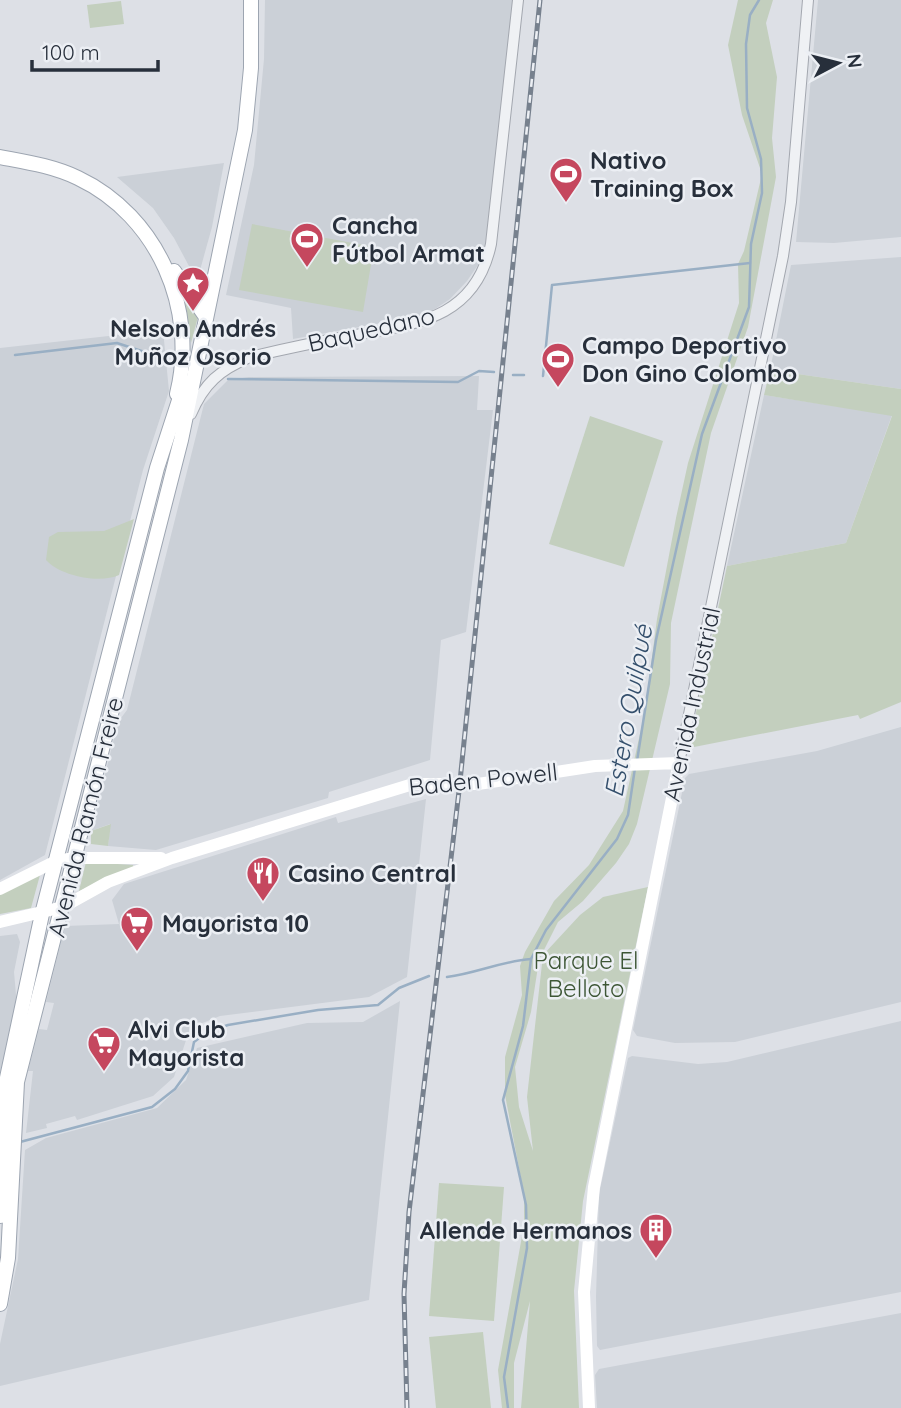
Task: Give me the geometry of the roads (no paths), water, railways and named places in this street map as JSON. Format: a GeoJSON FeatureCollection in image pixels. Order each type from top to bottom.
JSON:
{"type":"FeatureCollection","features":[{"type":"Feature","properties":{"kind":"main road","name":"Avenida Ramón Freire"},"geometry":{"type":"LineString","coordinates":[[0,1304],[8,1251],[17,1082],[181,440],[245,130],[251,68],[251,0]]}},
{"type":"Feature","properties":{"kind":"main road"},"geometry":{"type":"LineString","coordinates":[[0,157],[60,170],[80,179],[124,209],[152,241],[206,317]]}},
{"type":"Feature","properties":{"kind":"main road"},"geometry":{"type":"LineString","coordinates":[[152,241],[174,288],[184,336],[184,364],[166,436]]}},
{"type":"Feature","properties":{"kind":"main road","name":"Avenida Ramón Freire"},"geometry":{"type":"LineString","coordinates":[[0,1216],[2,1122],[7,1076],[42,914],[166,436],[202,334]]}},
{"type":"Feature","properties":{"kind":"main road","name":"Baden Powell"},"geometry":{"type":"LineString","coordinates":[[0,922],[63,907],[108,882],[172,858],[413,784],[478,784],[615,764],[679,763]]}},
{"type":"Feature","properties":{"kind":"main road","name":"Avenida Industrial"},"geometry":{"type":"LineString","coordinates":[[589,1408],[584,1292],[594,1188],[679,763]]}},
{"type":"Feature","properties":{"kind":"main road","name":"Baden Powell"},"geometry":{"type":"LineString","coordinates":[[0,888],[56,861],[75,858],[172,858]]}},
{"type":"Feature","properties":{"kind":"main road"},"geometry":{"type":"LineString","coordinates":[[2,1122],[12,1147]]}},
{"type":"Feature","properties":{"kind":"street","name":"Baquedano"},"geometry":{"type":"LineString","coordinates":[[181,440],[205,385],[232,365],[250,357],[425,321],[454,307],[470,292],[485,264],[491,244],[518,0]]}},
{"type":"Feature","properties":{"kind":"street","name":"Avenida Industrial"},"geometry":{"type":"LineString","coordinates":[[679,763],[783,256],[791,202],[808,0]]}},
{"type":"Feature","properties":{"kind":"waterway","name":"Estero Quilpué"},"geometry":{"type":"LineString","coordinates":[[637,761],[656,640],[702,434],[749,307],[751,244],[762,193],[761,159],[747,108],[746,44],[750,15],[759,0]]}},
{"type":"Feature","properties":{"kind":"waterway"},"geometry":{"type":"LineString","coordinates":[[543,376],[552,285],[750,263]]}},
{"type":"Feature","properties":{"kind":"waterway"},"geometry":{"type":"LineString","coordinates":[[15,355],[117,343],[166,359]]}},
{"type":"Feature","properties":{"kind":"waterway"},"geometry":{"type":"LineString","coordinates":[[228,379],[458,382],[479,371],[494,372]]}},
{"type":"Feature","properties":{"kind":"waterway"},"geometry":{"type":"LineString","coordinates":[[513,375],[524,375]]}},
{"type":"Feature","properties":{"kind":"waterway","name":"Estero Quilpué"},"geometry":{"type":"LineString","coordinates":[[508,1408],[504,1377],[527,1248],[526,1205],[503,1100],[523,1026],[531,959],[546,930],[617,839],[628,815],[635,768]]}},
{"type":"Feature","properties":{"kind":"waterway"},"geometry":{"type":"LineString","coordinates":[[447,977],[531,959]]}},
{"type":"Feature","properties":{"kind":"waterway"},"geometry":{"type":"LineString","coordinates":[[20,1142],[152,1107],[175,1089],[188,1071],[194,1042],[207,1032],[228,1025],[318,1010],[378,1005],[399,988],[429,976]]}},
{"type":"Feature","properties":{"kind":"railway"},"geometry":{"type":"LineString","coordinates":[[407,1408],[404,1294],[409,1212],[459,791],[540,0]]}},
{"type":"Feature","properties":{"kind":"place","name":"Nativo Training Box"},"geometry":{"type":"Point","coordinates":[566,204]}},
{"type":"Feature","properties":{"kind":"place","name":"Cancha Fútbol Armat"},"geometry":{"type":"Point","coordinates":[307,269]}},
{"type":"Feature","properties":{"kind":"place","name":"Nelson Andrés Muñoz Osorio"},"geometry":{"type":"Point","coordinates":[193,313]}},
{"type":"Feature","properties":{"kind":"place","name":"Campo Deportivo Don Gino Colombo"},"geometry":{"type":"Point","coordinates":[558,389]}},
{"type":"Feature","properties":{"kind":"place","name":"Casino Central"},"geometry":{"type":"Point","coordinates":[263,903]}},
{"type":"Feature","properties":{"kind":"place","name":"Mayorista 10"},"geometry":{"type":"Point","coordinates":[137,953]}},
{"type":"Feature","properties":{"kind":"place","name":"Alvi Club Mayorista"},"geometry":{"type":"Point","coordinates":[104,1073]}},
{"type":"Feature","properties":{"kind":"place","name":"Allende Hermanos"},"geometry":{"type":"Point","coordinates":[656,1260]}},
{"type":"Feature","properties":{"kind":"park label","name":"Parque El Belloto"},"geometry":{"type":"Point","coordinates":[586,974]}}]}
